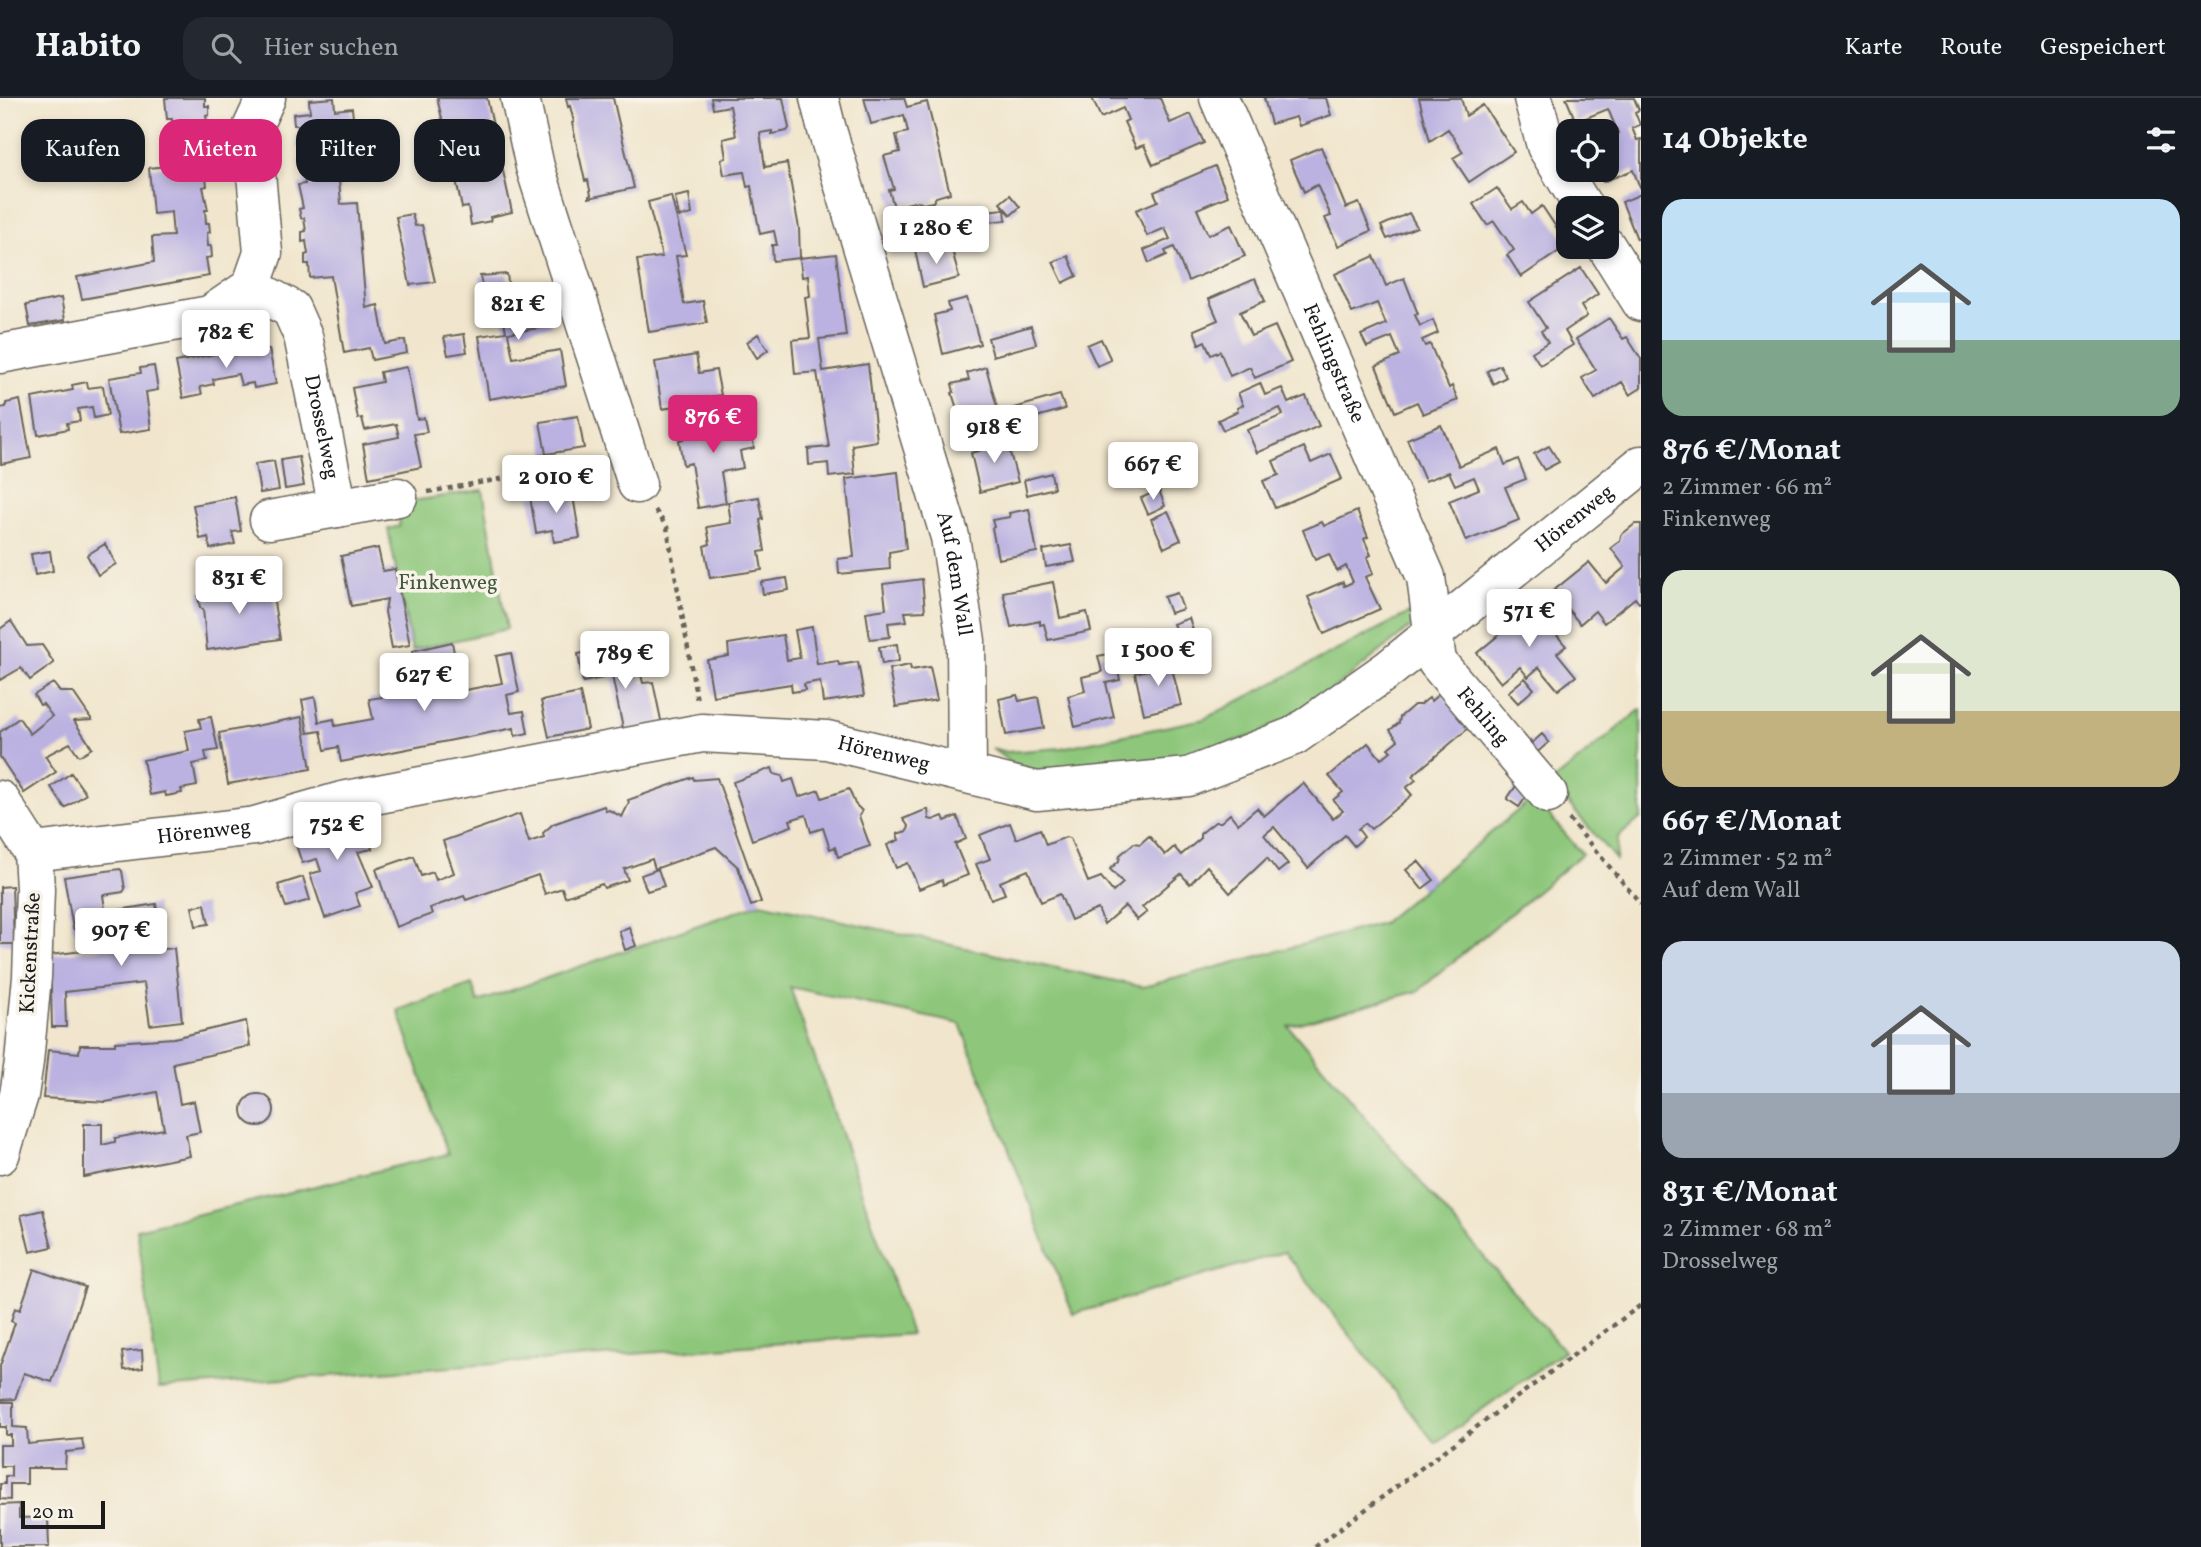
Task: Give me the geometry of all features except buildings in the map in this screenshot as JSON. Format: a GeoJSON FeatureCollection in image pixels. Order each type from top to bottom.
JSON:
{"type":"FeatureCollection","features":[{"type":"Feature","properties":{"kind":"street"},"geometry":{"type":"LineString","coordinates":[[0,354],[210,315],[251,287],[263,253],[252,128],[266,98]]}},
{"type":"Feature","properties":{"kind":"street"},"geometry":{"type":"LineString","coordinates":[[520,98],[535,167],[632,470]]}},
{"type":"Feature","properties":{"kind":"street","name":"Auf dem Wall"},"geometry":{"type":"LineString","coordinates":[[819,98],[950,537],[967,641],[967,773]]}},
{"type":"Feature","properties":{"kind":"street","name":"Fehlingstraße"},"geometry":{"type":"LineString","coordinates":[[1219,98],[1426,577],[1434,633]]}},
{"type":"Feature","properties":{"kind":"street"},"geometry":{"type":"LineString","coordinates":[[1533,98],[1546,146],[1577,196]]}},
{"type":"Feature","properties":{"kind":"street"},"geometry":{"type":"LineString","coordinates":[[1614,259],[1641,302]]}},
{"type":"Feature","properties":{"kind":"street","name":"Drosselweg"},"geometry":{"type":"LineString","coordinates":[[251,287],[291,309],[303,336],[338,508]]}},
{"type":"Feature","properties":{"kind":"street","name":"Hörenweg"},"geometry":{"type":"LineString","coordinates":[[33,852],[256,826],[342,802],[702,733],[827,740],[1037,791],[1188,777],[1294,736],[1389,669],[1641,466]]}},
{"type":"Feature","properties":{"kind":"street","name":"Drosselweg"},"geometry":{"type":"LineString","coordinates":[[269,520],[398,497]]}},
{"type":"Feature","properties":{"kind":"street","name":"Fehling"},"geometry":{"type":"LineString","coordinates":[[1434,633],[1437,662],[1548,794]]}},
{"type":"Feature","properties":{"kind":"street"},"geometry":{"type":"LineString","coordinates":[[0,800],[33,852]]}},
{"type":"Feature","properties":{"kind":"street","name":"Kickenstraße"},"geometry":{"type":"LineString","coordinates":[[0,1155],[19,1095],[27,1043],[34,949],[33,852]]}},
{"type":"Feature","properties":{"kind":"path"},"geometry":{"type":"LineString","coordinates":[[398,497],[632,470],[667,527],[702,733]]}},
{"type":"Feature","properties":{"kind":"path"},"geometry":{"type":"LineString","coordinates":[[1548,794],[1641,904]]}},
{"type":"Feature","properties":{"kind":"path"},"geometry":{"type":"LineString","coordinates":[[1315,1547],[1641,1305]]}},
{"type":"Feature","properties":{"kind":"green space","name":"Finkenweg"},"geometry":{"type":"Polygon","coordinates":[[[483,490],[507,629],[412,650],[388,529],[400,526],[398,517],[407,502],[483,490]]]}},
{"type":"Feature","properties":{"kind":"green space"},"geometry":{"type":"Polygon","coordinates":[[[1417,609],[1416,623],[1327,694],[1257,735],[1190,754],[1100,770],[1022,771],[991,748],[1007,752],[1061,748],[1204,719],[1417,609]]]}},
{"type":"Feature","properties":{"kind":"green space"},"geometry":{"type":"Polygon","coordinates":[[[1641,709],[1641,818],[1618,837],[1616,860],[1551,783],[1641,709]]]}},
{"type":"Feature","properties":{"kind":"green space"},"geometry":{"type":"Polygon","coordinates":[[[1534,797],[1582,854],[1418,991],[1288,1026],[1564,1351],[1435,1443],[1284,1252],[1073,1314],[960,1024],[790,987],[911,1334],[159,1388],[137,1229],[448,1154],[398,1010],[472,984],[478,1002],[761,903],[1143,987],[1382,923],[1534,797]]]}}]}
